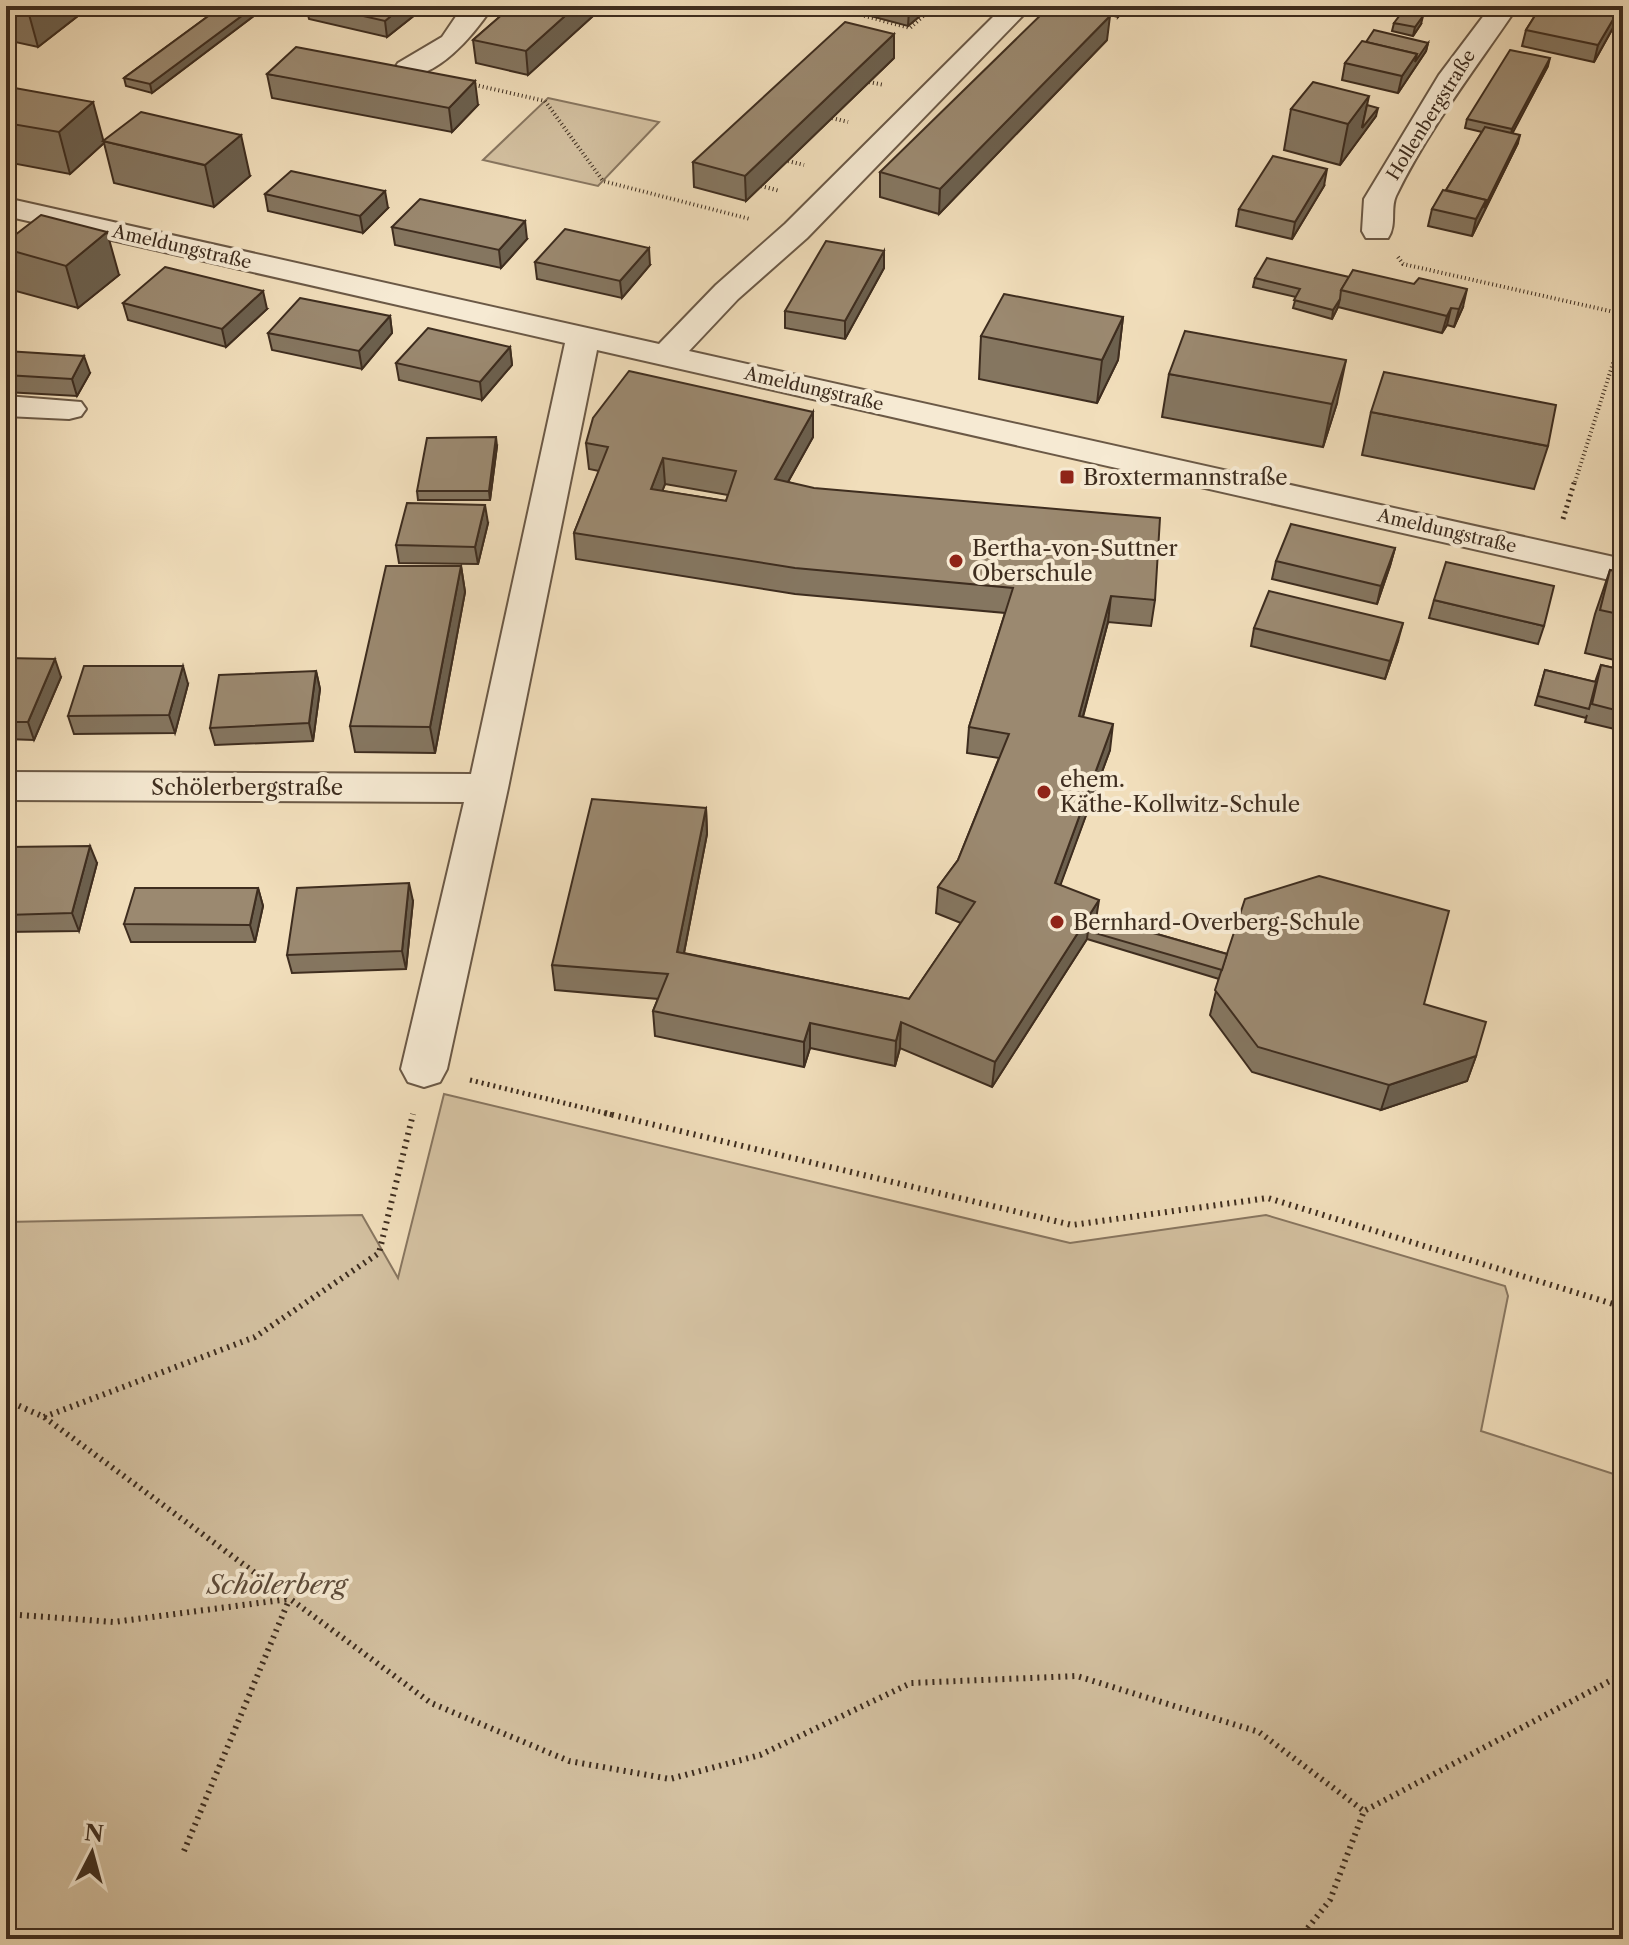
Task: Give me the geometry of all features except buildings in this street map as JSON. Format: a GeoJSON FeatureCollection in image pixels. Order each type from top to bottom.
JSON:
{"type":"FeatureCollection","features":[{"type":"Feature","properties":{"kind":"street"},"geometry":{"type":"LineString","coordinates":[[408,69],[452,43],[470,14],[480,6]]}},
{"type":"Feature","properties":{"kind":"street"},"geometry":{"type":"LineString","coordinates":[[667,355],[727,292],[796,231],[1019,6]]}},
{"type":"Feature","properties":{"kind":"street","name":"Hollenbergstraße"},"geometry":{"type":"LineString","coordinates":[[1377,231],[1379,199],[1453,75],[1505,6]]}},
{"type":"Feature","properties":{"kind":"street","name":"Ameldungstraße"},"geometry":{"type":"LineString","coordinates":[[6,207],[34,227],[667,355],[1623,571]]}},
{"type":"Feature","properties":{"kind":"street"},"geometry":{"type":"LineString","coordinates":[[424,1069],[488,788],[583,337]]}},
{"type":"Feature","properties":{"kind":"street"},"geometry":{"type":"LineString","coordinates":[[6,406],[69,409]]}},
{"type":"Feature","properties":{"kind":"street","name":"Schölerbergstraße"},"geometry":{"type":"LineString","coordinates":[[6,786],[488,788]]}},
{"type":"Feature","properties":{"kind":"path"},"geometry":{"type":"LineString","coordinates":[[857,6],[850,12],[910,28],[932,8]]}},
{"type":"Feature","properties":{"kind":"path"},"geometry":{"type":"LineString","coordinates":[[408,69],[545,101],[603,181],[796,231]]}},
{"type":"Feature","properties":{"kind":"path"},"geometry":{"type":"LineString","coordinates":[[1377,231],[1403,264],[1623,314]]}},
{"type":"Feature","properties":{"kind":"path"},"geometry":{"type":"LineString","coordinates":[[1552,555],[1623,332]]}},
{"type":"Feature","properties":{"kind":"path"},"geometry":{"type":"LineString","coordinates":[[44,1417],[255,1337],[379,1253],[424,1069],[1072,1225],[1268,1198],[1623,1307]]}},
{"type":"Feature","properties":{"kind":"path"},"geometry":{"type":"LineString","coordinates":[[6,1400],[44,1417],[431,1703],[569,1761],[670,1779],[760,1755],[911,1683],[1077,1676],[1259,1732],[1364,1811]]}},
{"type":"Feature","properties":{"kind":"path"},"geometry":{"type":"LineString","coordinates":[[6,1614],[114,1622],[290,1599]]}},
{"type":"Feature","properties":{"kind":"path"},"geometry":{"type":"LineString","coordinates":[[184,1851],[290,1599]]}},
{"type":"Feature","properties":{"kind":"path"},"geometry":{"type":"LineString","coordinates":[[1299,1939],[1330,1900],[1364,1811],[1623,1674]]}},
{"type":"Feature","properties":{"kind":"green space"},"geometry":{"type":"Polygon","coordinates":[[[548,98],[659,122],[598,186],[483,160],[548,98]]]}},
{"type":"Feature","properties":{"kind":"green space","name":"Schölerberg"},"geometry":{"type":"Polygon","coordinates":[[[444,1094],[1070,1243],[1266,1215],[1505,1286],[1508,1296],[1481,1431],[1623,1477],[1623,1939],[6,1939],[6,1222],[362,1215],[398,1278],[444,1094]]]}},
{"type":"Feature","properties":{"kind":"place","name":"Broxtermannstraße"},"geometry":{"type":"Point","coordinates":[1067,477]}},
{"type":"Feature","properties":{"kind":"place","name":"Bertha-von-Suttner Oberschule"},"geometry":{"type":"Point","coordinates":[956,561]}},
{"type":"Feature","properties":{"kind":"place","name":"ehem. Käthe-Kollwitz-Schule"},"geometry":{"type":"Point","coordinates":[1044,792]}},
{"type":"Feature","properties":{"kind":"place","name":"Bernhard-Overberg-Schule"},"geometry":{"type":"Point","coordinates":[1057,922]}}]}
